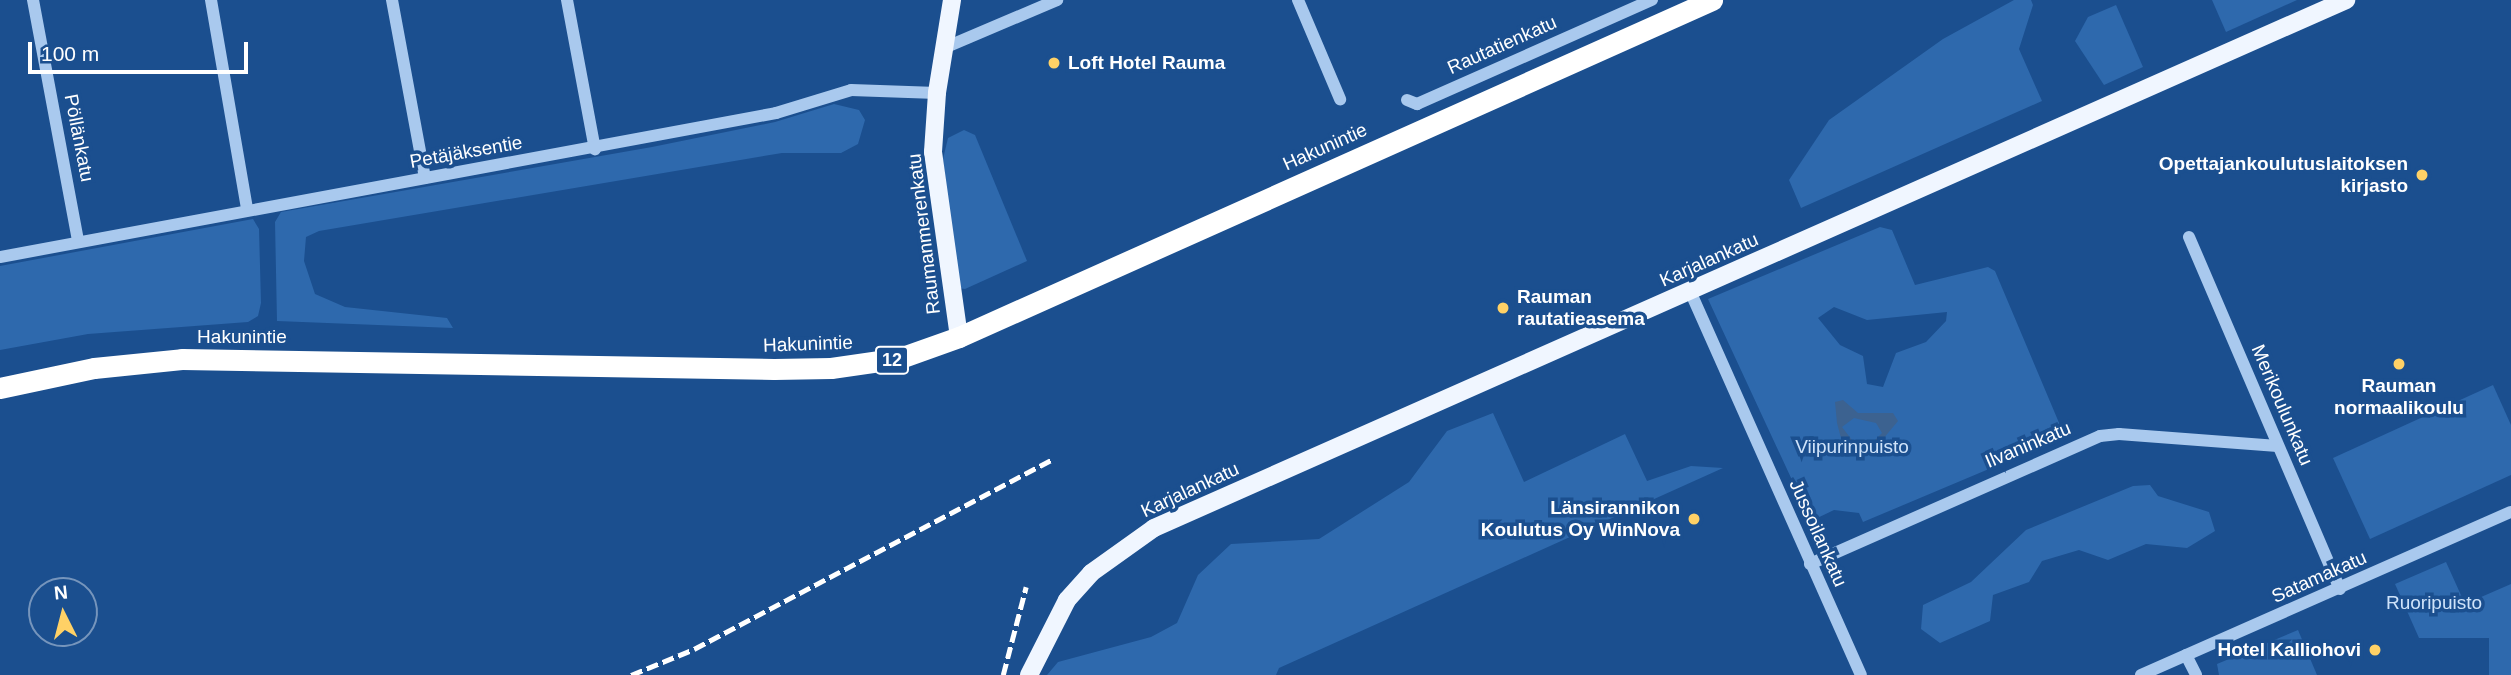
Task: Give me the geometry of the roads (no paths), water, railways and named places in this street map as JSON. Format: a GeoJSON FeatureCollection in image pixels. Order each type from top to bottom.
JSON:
{"type":"FeatureCollection","features":[{"type":"Feature","properties":{"kind":"highway","name":"Hakunintie"},"geometry":{"type":"LineString","coordinates":[[0,388],[105,367],[193,359],[831,368],[900,358],[959,337],[1712,0]]}},
{"type":"Feature","properties":{"kind":"main road","name":"Raumanmerenkatu"},"geometry":{"type":"LineString","coordinates":[[952,0],[937,93],[937,196],[959,337]]}},
{"type":"Feature","properties":{"kind":"main road","name":"Karjalankatu"},"geometry":{"type":"LineString","coordinates":[[1029,675],[1067,600],[1091,573],[1154,528],[2346,0]]}},
{"type":"Feature","properties":{"kind":"street","name":"Pöllänkatu"},"geometry":{"type":"LineString","coordinates":[[33,0],[78,241]]}},
{"type":"Feature","properties":{"kind":"street"},"geometry":{"type":"LineString","coordinates":[[211,0],[247,208]]}},
{"type":"Feature","properties":{"kind":"street"},"geometry":{"type":"LineString","coordinates":[[392,0],[425,178]]}},
{"type":"Feature","properties":{"kind":"street"},"geometry":{"type":"LineString","coordinates":[[567,0],[595,149]]}},
{"type":"Feature","properties":{"kind":"street"},"geometry":{"type":"LineString","coordinates":[[944,48],[1056,0]]}},
{"type":"Feature","properties":{"kind":"street"},"geometry":{"type":"LineString","coordinates":[[1298,0],[1340,99]]}},
{"type":"Feature","properties":{"kind":"street","name":"Rautatienkatu"},"geometry":{"type":"LineString","coordinates":[[1407,100],[1417,104],[1651,0]]}},
{"type":"Feature","properties":{"kind":"street","name":"Petäjäksentie"},"geometry":{"type":"LineString","coordinates":[[0,257],[247,208],[595,149],[776,113],[851,90],[937,93]]}},
{"type":"Feature","properties":{"kind":"street","name":"Merikoulunkatu"},"geometry":{"type":"LineString","coordinates":[[2189,237],[2340,589]]}},
{"type":"Feature","properties":{"kind":"street","name":"Jussoilankatu"},"geometry":{"type":"LineString","coordinates":[[1690,291],[1861,675]]}},
{"type":"Feature","properties":{"kind":"street","name":"Ilvaninkatu"},"geometry":{"type":"LineString","coordinates":[[1810,564],[2100,436],[2119,434],[2278,446]]}},
{"type":"Feature","properties":{"kind":"street","name":"Satamakatu"},"geometry":{"type":"LineString","coordinates":[[2141,675],[2511,512]]}},
{"type":"Feature","properties":{"kind":"street"},"geometry":{"type":"LineString","coordinates":[[2186,655],[2196,675]]}},
{"type":"Feature","properties":{"kind":"railway"},"geometry":{"type":"LineString","coordinates":[[631,675],[694,649],[1051,460]]}},
{"type":"Feature","properties":{"kind":"railway"},"geometry":{"type":"LineString","coordinates":[[1003,675],[1026,587]]}},
{"type":"Feature","properties":{"kind":"place","name":"Loft Hotel Rauma"},"geometry":{"type":"Point","coordinates":[1054,63]}},
{"type":"Feature","properties":{"kind":"place","name":"Opettajankoulutuslaitoksen kirjasto"},"geometry":{"type":"Point","coordinates":[2422,175]}},
{"type":"Feature","properties":{"kind":"place","name":"Rauman rautatieasema"},"geometry":{"type":"Point","coordinates":[1503,308]}},
{"type":"Feature","properties":{"kind":"place","name":"Rauman normaalikoulu"},"geometry":{"type":"Point","coordinates":[2399,364]}},
{"type":"Feature","properties":{"kind":"place","name":"Länsirannikon Koulutus Oy WinNova"},"geometry":{"type":"Point","coordinates":[1694,519]}},
{"type":"Feature","properties":{"kind":"place","name":"Hotel Kalliohovi"},"geometry":{"type":"Point","coordinates":[2375,650]}},
{"type":"Feature","properties":{"kind":"park label","name":"Viipurinpuisto"},"geometry":{"type":"Point","coordinates":[1852,447]}},
{"type":"Feature","properties":{"kind":"park label","name":"Ruoripuisto"},"geometry":{"type":"Point","coordinates":[2434,603]}}]}
